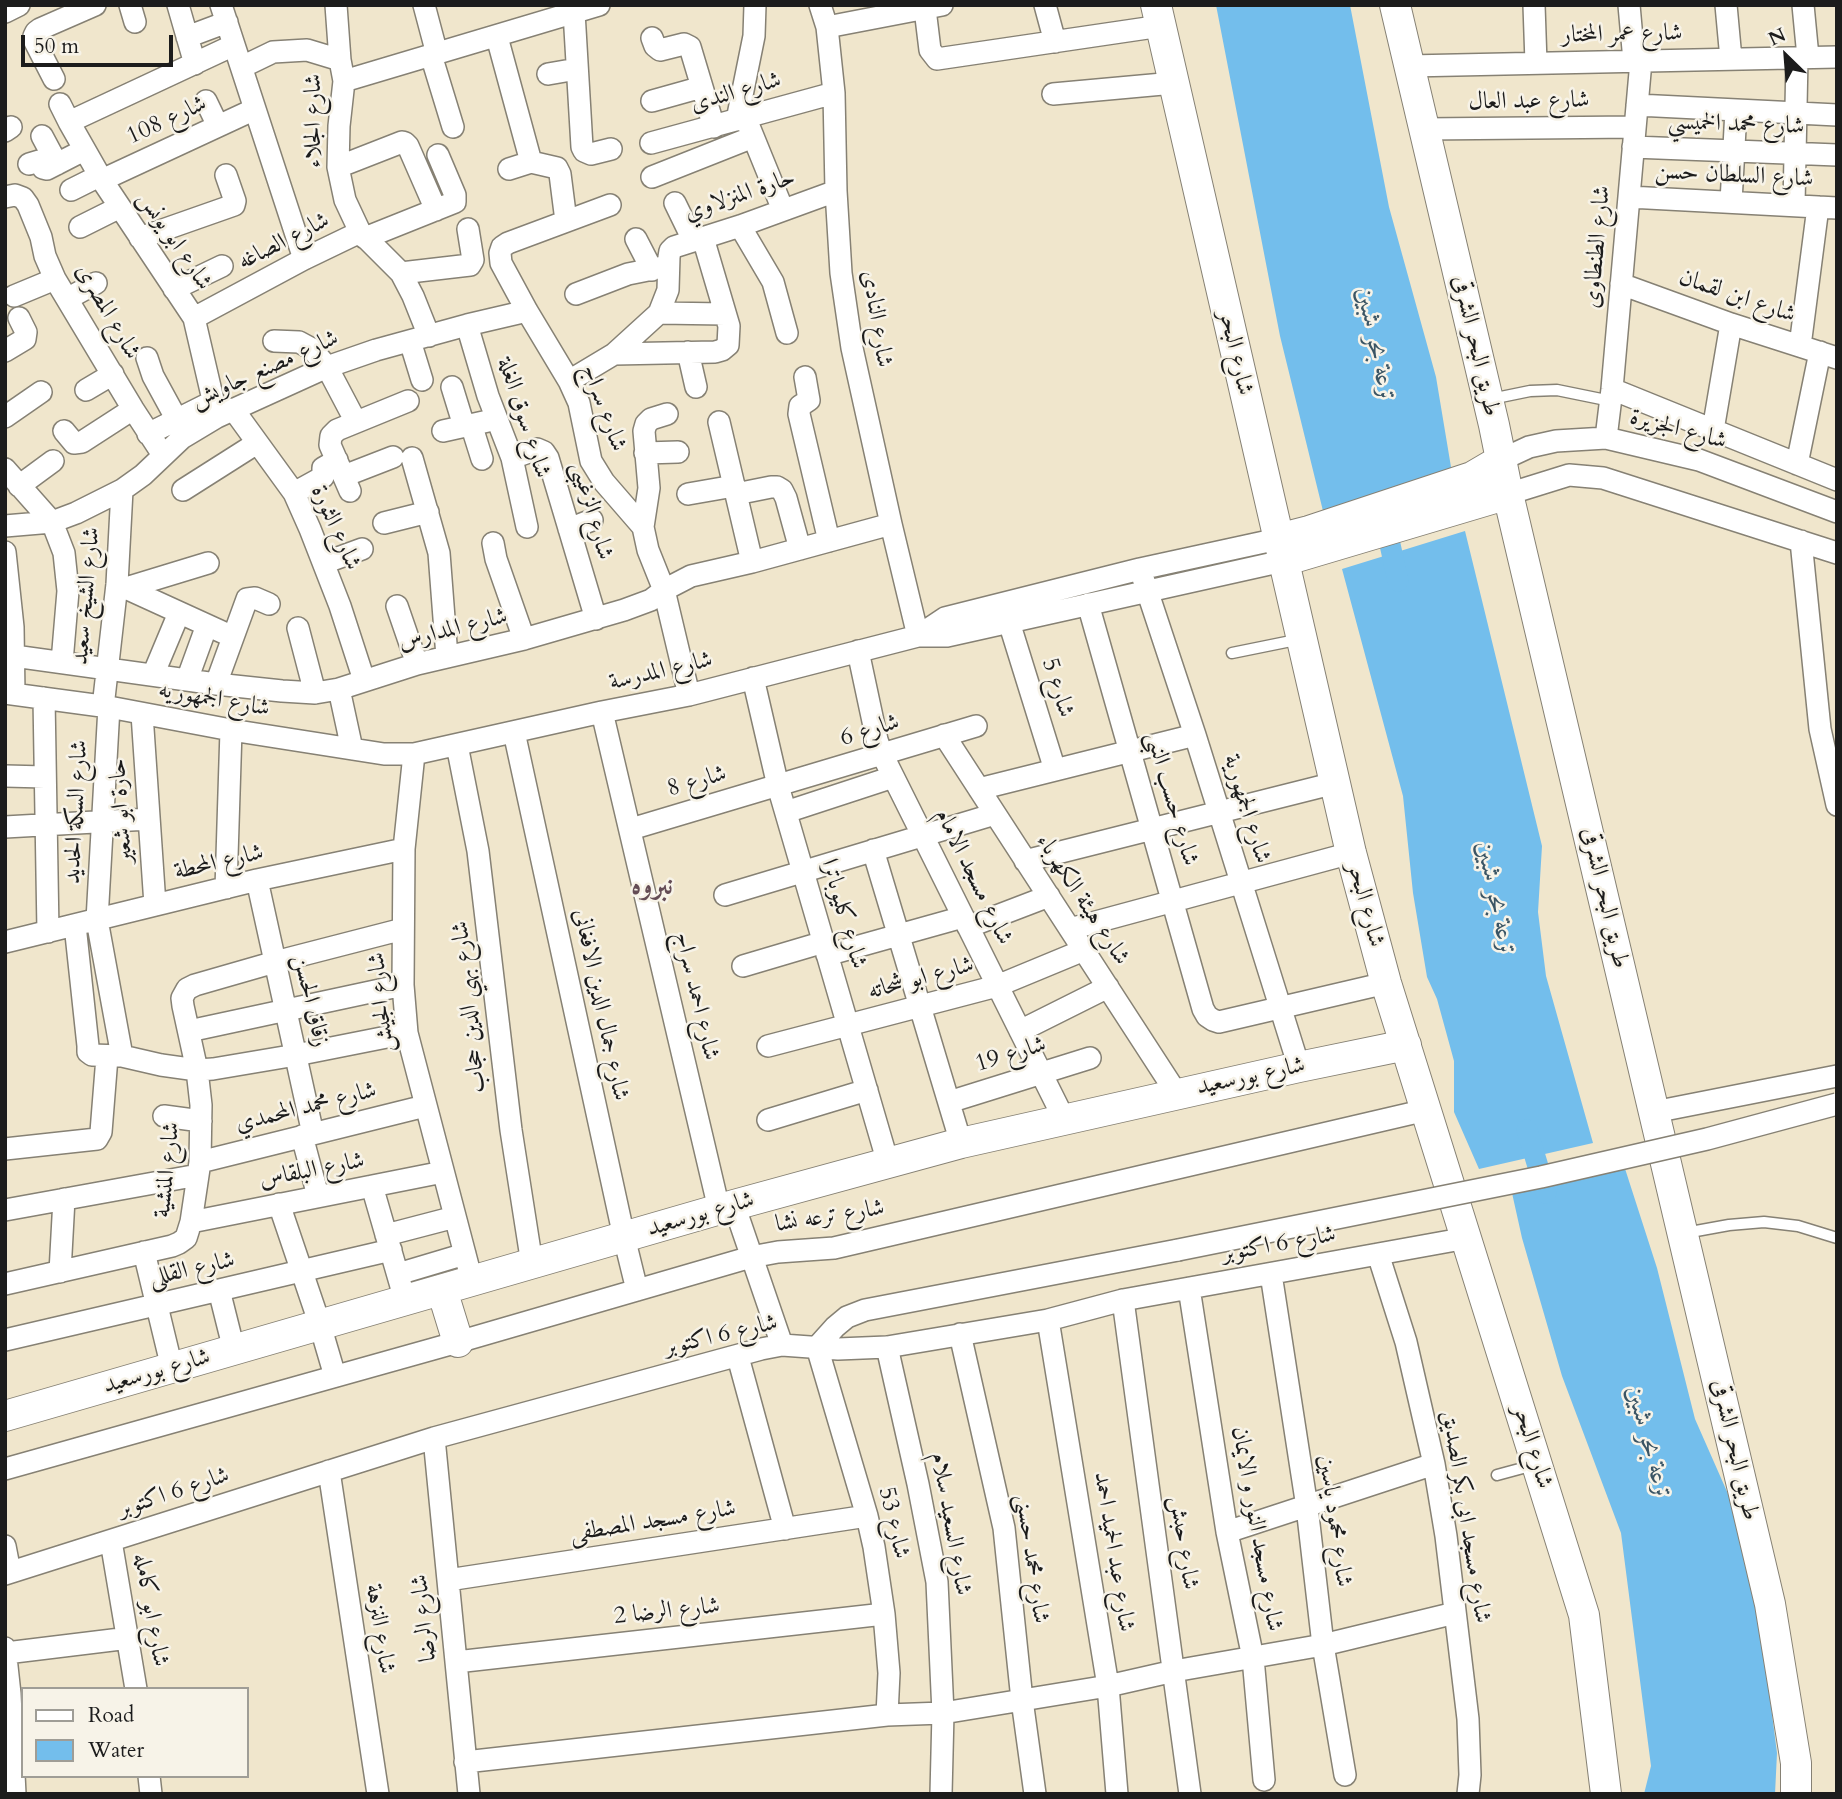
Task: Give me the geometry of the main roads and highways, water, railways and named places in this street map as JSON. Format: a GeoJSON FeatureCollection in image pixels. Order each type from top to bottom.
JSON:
{"type":"FeatureCollection","features":[{"type":"Feature","properties":{"kind":"water"},"geometry":{"type":"Polygon","coordinates":[[[1216,5],[1350,5],[1389,207],[1436,377],[1453,479],[1323,511],[1280,336],[1216,5]]]}},
{"type":"Feature","properties":{"kind":"water"},"geometry":{"type":"Polygon","coordinates":[[[1465,531],[1542,846],[1538,912],[1546,976],[1593,1143],[1479,1169],[1454,1112],[1454,1061],[1437,999],[1427,977],[1413,893],[1403,796],[1342,569],[1465,531]]]}},
{"type":"Feature","properties":{"kind":"water"},"geometry":{"type":"Polygon","coordinates":[[[1619,1150],[1657,1268],[1695,1419],[1732,1503],[1757,1598],[1777,1753],[1775,1794],[1644,1794],[1651,1766],[1621,1533],[1562,1376],[1522,1238],[1508,1175],[1619,1150]]]}},
{"type":"Feature","properties":{"kind":"waterway","name":"ترعة بحر شبين"},"geometry":{"type":"LineString","coordinates":[[1384,517],[1398,581]]}},
{"type":"Feature","properties":{"kind":"waterway","name":"ترعة بحر شبين"},"geometry":{"type":"LineString","coordinates":[[1527,1130],[1546,1193]]}},
{"type":"Feature","properties":{"kind":"district","name":"نبروه"},"geometry":{"type":"Point","coordinates":[652,888]}}]}
